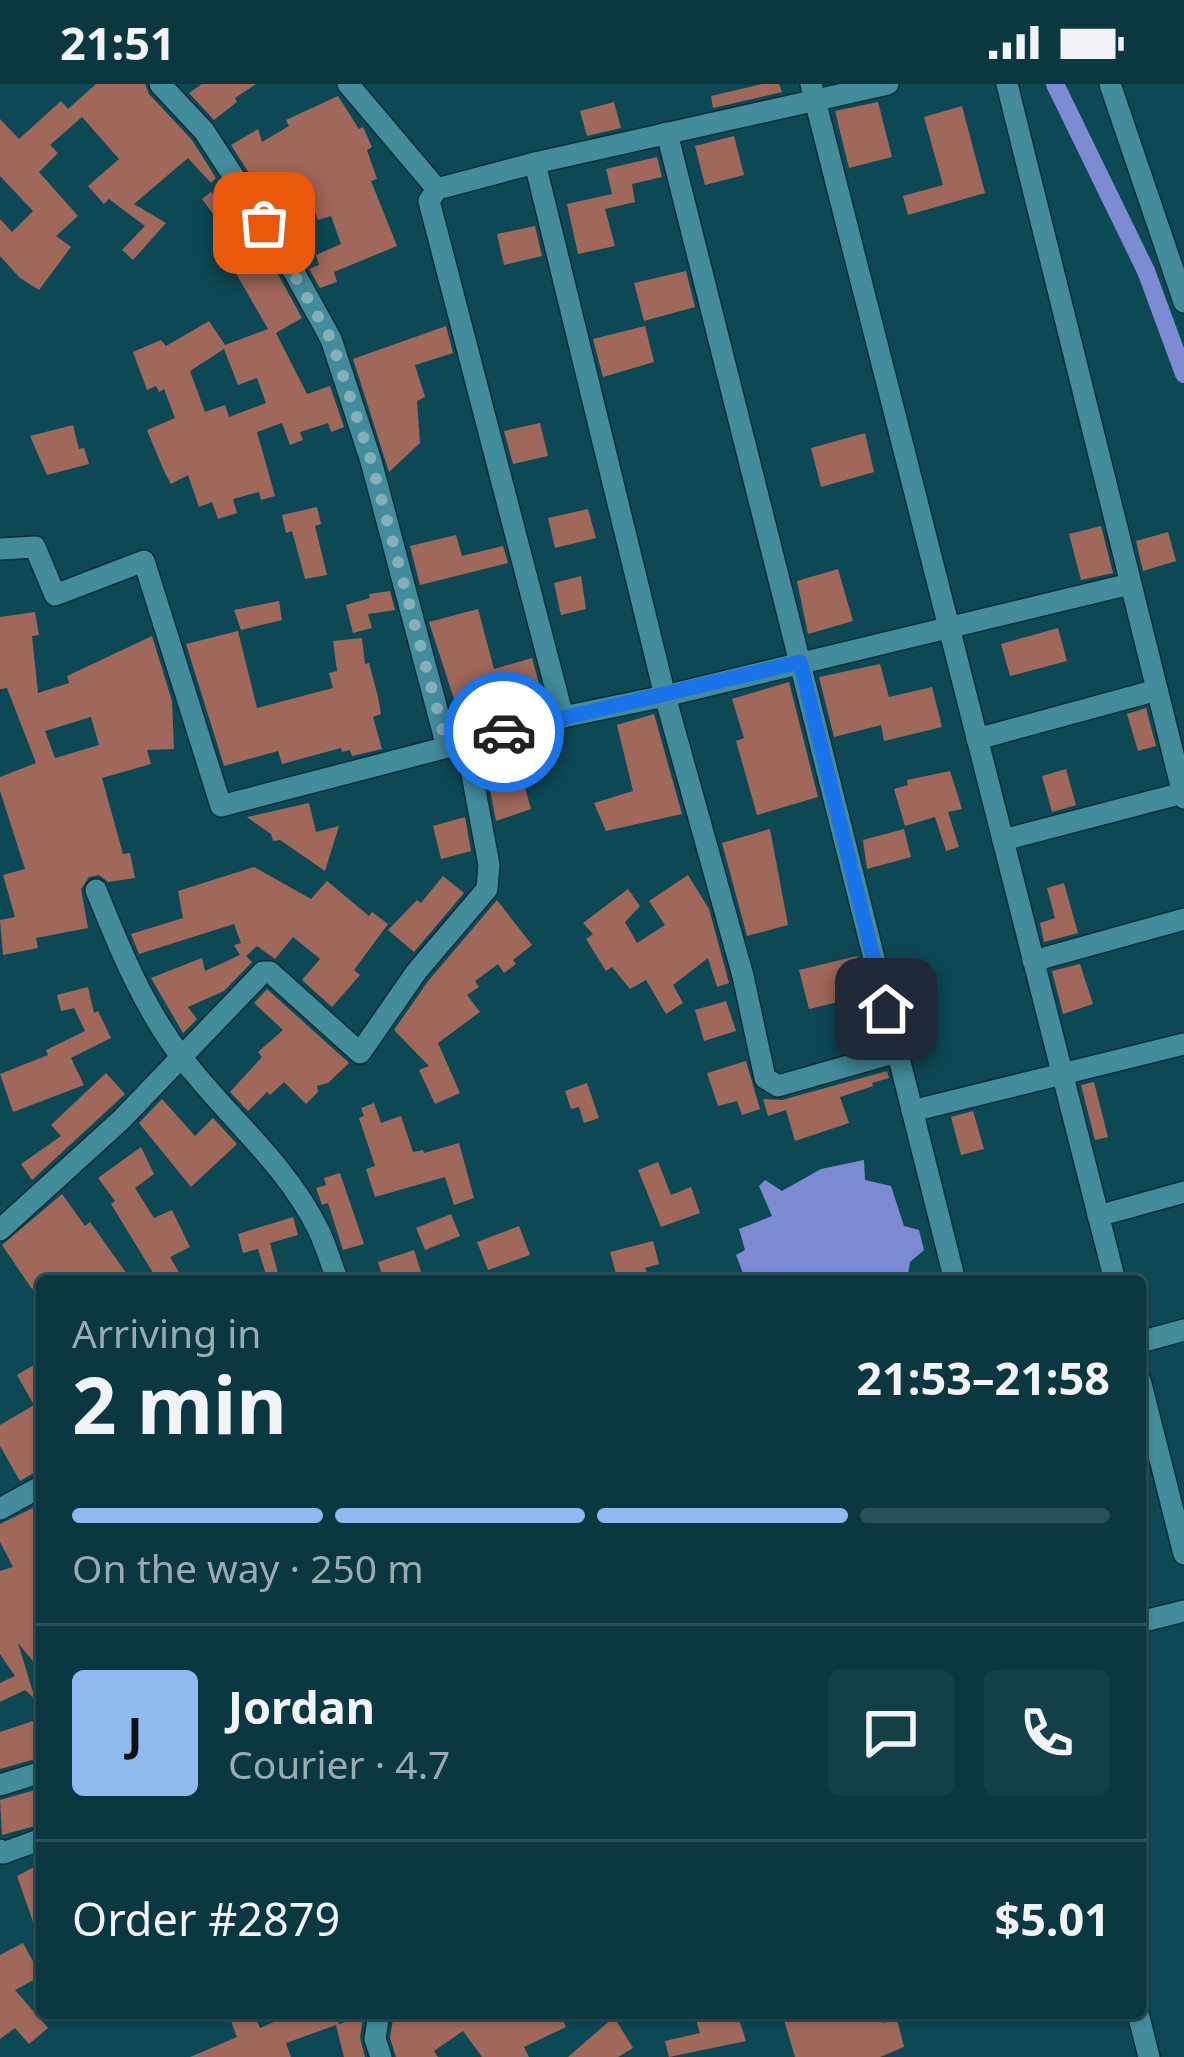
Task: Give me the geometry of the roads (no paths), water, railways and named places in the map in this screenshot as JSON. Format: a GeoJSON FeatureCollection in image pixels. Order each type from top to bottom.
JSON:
{"type":"FeatureCollection","features":[{"type":"Feature","properties":{"kind":"street"},"geometry":{"type":"LineString","coordinates":[[0,1230],[121,1120],[263,972],[270,972],[360,1053],[417,971],[487,889],[489,866],[456,744],[331,339],[284,254],[204,131],[160,84]]}},
{"type":"Feature","properties":{"kind":"street"},"geometry":{"type":"LineString","coordinates":[[348,84],[437,189]]}},
{"type":"Feature","properties":{"kind":"street"},"geometry":{"type":"LineString","coordinates":[[563,717],[429,201],[437,189],[813,92],[888,84]]}},
{"type":"Feature","properties":{"kind":"street"},"geometry":{"type":"LineString","coordinates":[[1003,840],[1183,795],[1007,84]]}},
{"type":"Feature","properties":{"kind":"street"},"geometry":{"type":"LineString","coordinates":[[1110,84],[1184,302]]}},
{"type":"Feature","properties":{"kind":"street"},"geometry":{"type":"LineString","coordinates":[[813,92],[1113,1275]]}},
{"type":"Feature","properties":{"kind":"street"},"geometry":{"type":"LineString","coordinates":[[667,133],[953,1275]]}},
{"type":"Feature","properties":{"kind":"street"},"geometry":{"type":"LineString","coordinates":[[535,163],[665,696],[743,976],[765,1078],[778,1086],[897,1052]]}},
{"type":"Feature","properties":{"kind":"street"},"geometry":{"type":"LineString","coordinates":[[0,549],[35,547],[55,595],[144,561],[220,806],[563,717],[1130,584]]}},
{"type":"Feature","properties":{"kind":"street"},"geometry":{"type":"LineString","coordinates":[[977,740],[1157,690]]}},
{"type":"Feature","properties":{"kind":"street"},"geometry":{"type":"LineString","coordinates":[[96,890],[126,963],[180,1056],[290,1183],[318,1229],[336,1275]]}},
{"type":"Feature","properties":{"kind":"street"},"geometry":{"type":"LineString","coordinates":[[1033,961],[1184,920]]}},
{"type":"Feature","properties":{"kind":"street"},"geometry":{"type":"LineString","coordinates":[[912,1111],[1184,1044]]}},
{"type":"Feature","properties":{"kind":"street"},"geometry":{"type":"LineString","coordinates":[[1098,1216],[1184,1192]]}},
{"type":"Feature","properties":{"kind":"street"},"geometry":{"type":"LineString","coordinates":[[1146,1340],[1184,1330]]}},
{"type":"Feature","properties":{"kind":"street"},"geometry":{"type":"LineString","coordinates":[[1146,1404],[1184,1554]]}},
{"type":"Feature","properties":{"kind":"street"},"geometry":{"type":"LineString","coordinates":[[0,1509],[36,1489]]}},
{"type":"Feature","properties":{"kind":"street"},"geometry":{"type":"LineString","coordinates":[[1146,1620],[1184,1611]]}},
{"type":"Feature","properties":{"kind":"street"},"geometry":{"type":"LineString","coordinates":[[0,1785],[36,1774]]}},
{"type":"Feature","properties":{"kind":"street"},"geometry":{"type":"LineString","coordinates":[[0,1850],[3,1853],[36,1841]]}},
{"type":"Feature","properties":{"kind":"street"},"geometry":{"type":"LineString","coordinates":[[378,2019],[375,2038],[381,2057]]}},
{"type":"Feature","properties":{"kind":"street"},"geometry":{"type":"LineString","coordinates":[[1140,2019],[1149,2057]]}},
{"type":"Feature","properties":{"kind":"water"},"geometry":{"type":"Polygon","coordinates":[[[864,1160],[865,1180],[891,1186],[904,1226],[919,1230],[924,1250],[910,1262],[908,1275],[744,1275],[736,1255],[745,1250],[739,1229],[772,1216],[759,1186],[765,1180],[782,1191],[821,1169],[864,1160]]]}},
{"type":"Feature","properties":{"kind":"waterway"},"geometry":{"type":"LineString","coordinates":[[1055,84],[1146,271],[1184,374]]}}]}
